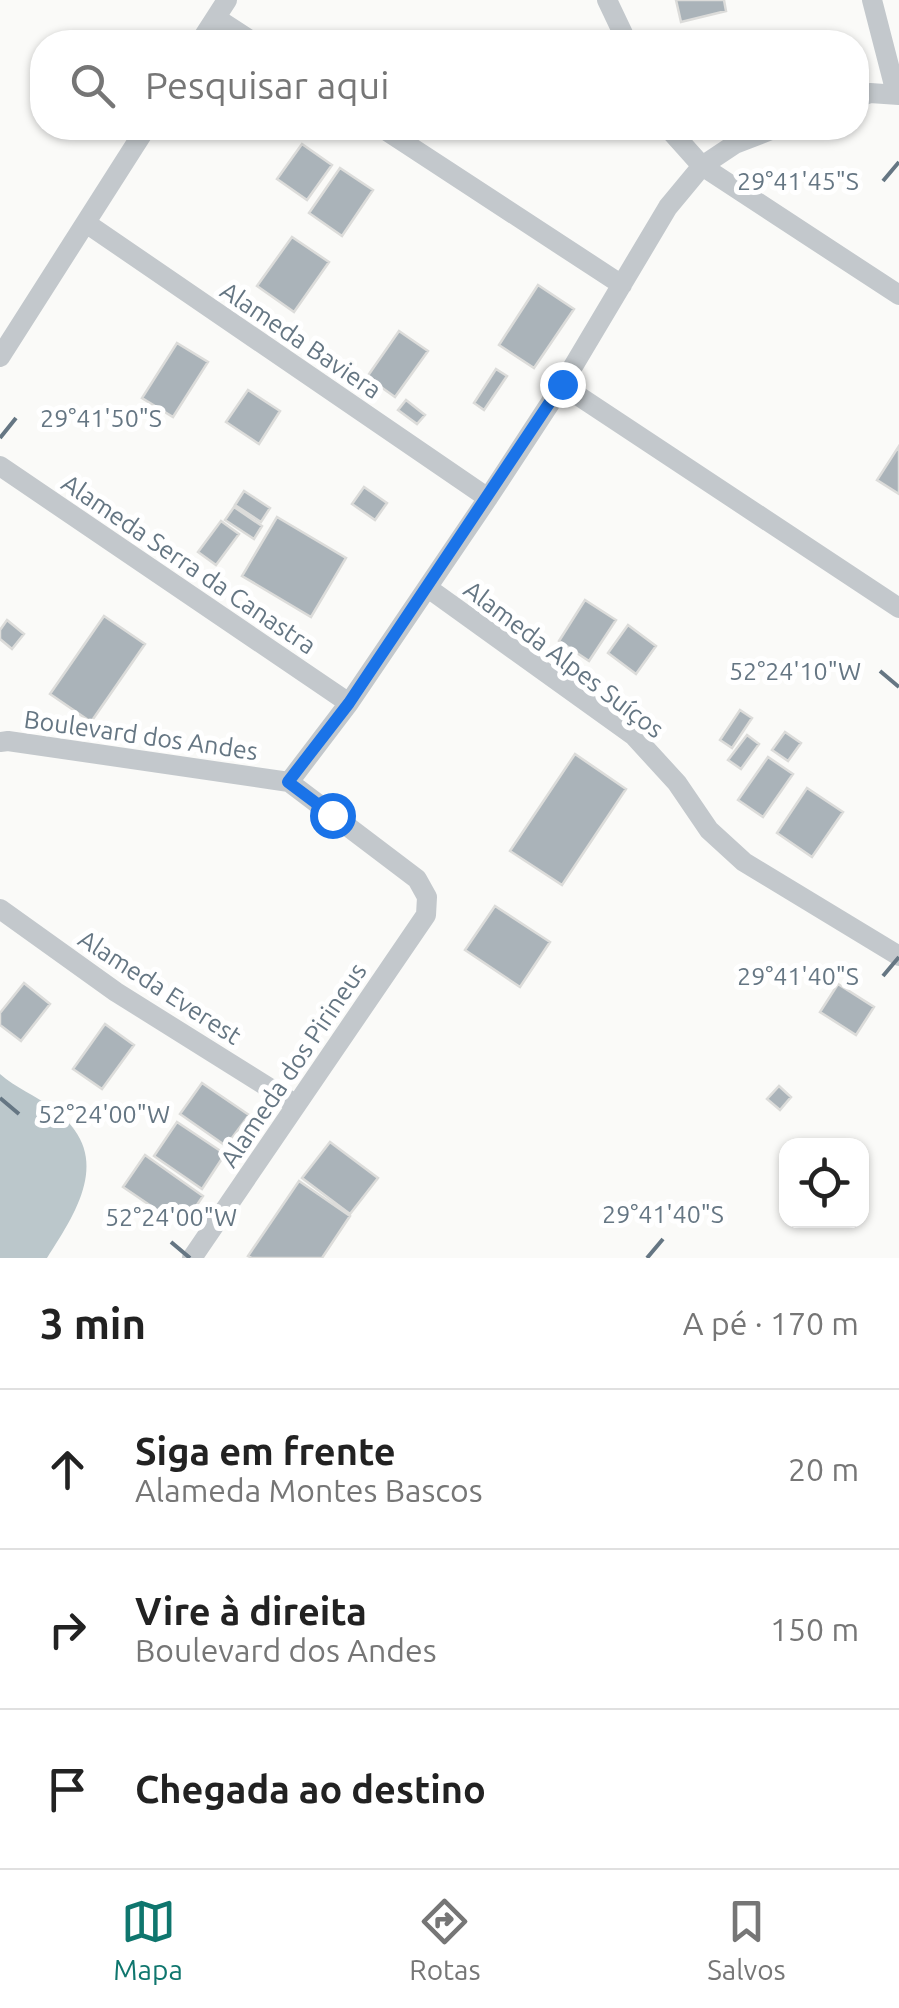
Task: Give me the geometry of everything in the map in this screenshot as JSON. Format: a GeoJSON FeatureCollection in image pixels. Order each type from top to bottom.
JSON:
{"type":"FeatureCollection","features":[{"type":"Feature","properties":{"kind":"street"},"geometry":{"type":"LineString","coordinates":[[608,0],[622,30]]}},
{"type":"Feature","properties":{"kind":"street"},"geometry":{"type":"LineString","coordinates":[[869,94],[898,94],[872,0]]}},
{"type":"Feature","properties":{"kind":"street"},"geometry":{"type":"LineString","coordinates":[[208,30],[222,9],[242,30]]}},
{"type":"Feature","properties":{"kind":"street"},"geometry":{"type":"LineString","coordinates":[[0,358],[138,140]]}},
{"type":"Feature","properties":{"kind":"street"},"geometry":{"type":"LineString","coordinates":[[400,140],[622,285]]}},
{"type":"Feature","properties":{"kind":"street"},"geometry":{"type":"LineString","coordinates":[[679,140],[702,166],[899,295]]}},
{"type":"Feature","properties":{"kind":"street","name":"Boulevard dos Andes"},"geometry":{"type":"LineString","coordinates":[[0,742],[8,740],[288,782],[349,703],[488,498],[668,207],[702,166],[745,140]]}},
{"type":"Feature","properties":{"kind":"street","name":"Alameda Baviera"},"geometry":{"type":"LineString","coordinates":[[86,223],[488,498]]}},
{"type":"Feature","properties":{"kind":"street"},"geometry":{"type":"LineString","coordinates":[[562,384],[899,608]]}},
{"type":"Feature","properties":{"kind":"street","name":"Alameda Serra da Canastra"},"geometry":{"type":"LineString","coordinates":[[0,466],[349,703]]}},
{"type":"Feature","properties":{"kind":"street","name":"Alameda Alpes Suíços"},"geometry":{"type":"LineString","coordinates":[[428,588],[634,736],[677,782],[709,830],[744,862],[899,956]]}},
{"type":"Feature","properties":{"kind":"street","name":"Alameda dos Pirineus"},"geometry":{"type":"LineString","coordinates":[[192,1258],[426,915],[427,897],[417,879],[288,782]]}},
{"type":"Feature","properties":{"kind":"street","name":"Alameda Everest"},"geometry":{"type":"LineString","coordinates":[[0,909],[116,992],[295,1104]]}},
{"type":"Feature","properties":{"kind":"shaded area"},"geometry":{"type":"Polygon","coordinates":[[[0,1074],[52,1108],[71,1125],[82,1143],[85,1181],[70,1219],[47,1258],[0,1258],[0,1074]]]}},
{"type":"Feature","properties":{"kind":"building"},"geometry":{"type":"Polygon","coordinates":[[[676,0],[724,0],[726,11],[681,22],[676,0]]]}},
{"type":"Feature","properties":{"kind":"building"},"geometry":{"type":"Polygon","coordinates":[[[302,144],[332,165],[307,200],[277,179],[302,144]]]}},
{"type":"Feature","properties":{"kind":"building"},"geometry":{"type":"Polygon","coordinates":[[[340,168],[373,190],[342,236],[309,213],[340,168]]]}},
{"type":"Feature","properties":{"kind":"building"},"geometry":{"type":"Polygon","coordinates":[[[292,237],[329,262],[294,312],[257,286],[292,237]]]}},
{"type":"Feature","properties":{"kind":"building"},"geometry":{"type":"Polygon","coordinates":[[[538,285],[574,309],[534,368],[499,345],[538,285]]]}},
{"type":"Feature","properties":{"kind":"building"},"geometry":{"type":"Polygon","coordinates":[[[399,331],[428,351],[395,397],[367,377],[399,331]]]}},
{"type":"Feature","properties":{"kind":"building"},"geometry":{"type":"Polygon","coordinates":[[[177,343],[208,362],[173,417],[142,398],[177,343]]]}},
{"type":"Feature","properties":{"kind":"building"},"geometry":{"type":"Polygon","coordinates":[[[496,369],[507,376],[484,410],[474,403],[496,369]]]}},
{"type":"Feature","properties":{"kind":"building"},"geometry":{"type":"Polygon","coordinates":[[[248,390],[280,411],[259,444],[226,422],[248,390]]]}},
{"type":"Feature","properties":{"kind":"building"},"geometry":{"type":"Polygon","coordinates":[[[406,400],[425,415],[417,424],[398,410],[406,400]]]}},
{"type":"Feature","properties":{"kind":"building"},"geometry":{"type":"Polygon","coordinates":[[[899,446],[899,494],[877,480],[899,446]]]}},
{"type":"Feature","properties":{"kind":"building"},"geometry":{"type":"Polygon","coordinates":[[[364,487],[387,503],[375,520],[352,504],[364,487]]]}},
{"type":"Feature","properties":{"kind":"building"},"geometry":{"type":"Polygon","coordinates":[[[244,491],[270,508],[261,522],[235,505],[244,491]]]}},
{"type":"Feature","properties":{"kind":"building"},"geometry":{"type":"Polygon","coordinates":[[[234,507],[262,526],[254,539],[225,520],[234,507]]]}},
{"type":"Feature","properties":{"kind":"building"},"geometry":{"type":"Polygon","coordinates":[[[277,517],[346,558],[311,617],[242,576],[277,517]]]}},
{"type":"Feature","properties":{"kind":"building"},"geometry":{"type":"Polygon","coordinates":[[[221,521],[239,534],[216,565],[198,552],[221,521]]]}},
{"type":"Feature","properties":{"kind":"building"},"geometry":{"type":"Polygon","coordinates":[[[585,600],[616,620],[589,661],[559,641],[585,600]]]}},
{"type":"Feature","properties":{"kind":"building"},"geometry":{"type":"Polygon","coordinates":[[[104,616],[145,644],[91,722],[50,694],[104,616]]]}},
{"type":"Feature","properties":{"kind":"building"},"geometry":{"type":"Polygon","coordinates":[[[7,620],[24,634],[12,649],[0,639],[0,630],[7,620]]]}},
{"type":"Feature","properties":{"kind":"building"},"geometry":{"type":"Polygon","coordinates":[[[628,625],[656,646],[636,674],[608,653],[628,625]]]}},
{"type":"Feature","properties":{"kind":"building"},"geometry":{"type":"Polygon","coordinates":[[[740,710],[752,718],[732,748],[720,740],[740,710]]]}},
{"type":"Feature","properties":{"kind":"building"},"geometry":{"type":"Polygon","coordinates":[[[785,732],[801,743],[788,761],[772,750],[785,732]]]}},
{"type":"Feature","properties":{"kind":"building"},"geometry":{"type":"Polygon","coordinates":[[[747,735],[759,744],[741,769],[728,760],[747,735]]]}},
{"type":"Feature","properties":{"kind":"building"},"geometry":{"type":"Polygon","coordinates":[[[575,754],[626,789],[562,885],[510,851],[575,754]]]}},
{"type":"Feature","properties":{"kind":"building"},"geometry":{"type":"Polygon","coordinates":[[[768,757],[793,774],[763,817],[738,800],[768,757]]]}},
{"type":"Feature","properties":{"kind":"building"},"geometry":{"type":"Polygon","coordinates":[[[807,788],[843,812],[812,857],[777,833],[807,788]]]}},
{"type":"Feature","properties":{"kind":"building"},"geometry":{"type":"Polygon","coordinates":[[[495,906],[550,942],[520,987],[465,950],[495,906]]]}},
{"type":"Feature","properties":{"kind":"building"},"geometry":{"type":"Polygon","coordinates":[[[24,983],[50,1004],[21,1041],[0,1025],[0,1013],[24,983]]]}},
{"type":"Feature","properties":{"kind":"building"},"geometry":{"type":"Polygon","coordinates":[[[838,984],[874,1007],[856,1035],[820,1012],[838,984]]]}},
{"type":"Feature","properties":{"kind":"building"},"geometry":{"type":"Polygon","coordinates":[[[105,1024],[134,1045],[102,1089],[73,1069],[105,1024]]]}},
{"type":"Feature","properties":{"kind":"building"},"geometry":{"type":"Polygon","coordinates":[[[202,1083],[249,1115],[226,1146],[180,1114],[202,1083]]]}},
{"type":"Feature","properties":{"kind":"building"},"geometry":{"type":"Polygon","coordinates":[[[779,1086],[791,1097],[780,1110],[767,1099],[779,1086]]]}},
{"type":"Feature","properties":{"kind":"building"},"geometry":{"type":"Polygon","coordinates":[[[177,1122],[225,1154],[202,1189],[154,1156],[177,1122]]]}},
{"type":"Feature","properties":{"kind":"building"},"geometry":{"type":"Polygon","coordinates":[[[330,1142],[378,1178],[350,1214],[302,1178],[330,1142]]]}},
{"type":"Feature","properties":{"kind":"building"},"geometry":{"type":"Polygon","coordinates":[[[145,1155],[203,1196],[182,1227],[123,1187],[145,1155]]]}},
{"type":"Feature","properties":{"kind":"building"},"geometry":{"type":"Polygon","coordinates":[[[299,1181],[350,1216],[322,1258],[248,1256],[299,1181]]]}},
{"type":"Feature","properties":{"kind":"route"},"geometry":{"type":"LineString","coordinates":[[332,815],[288,782],[349,703],[562,384]]}}]}
